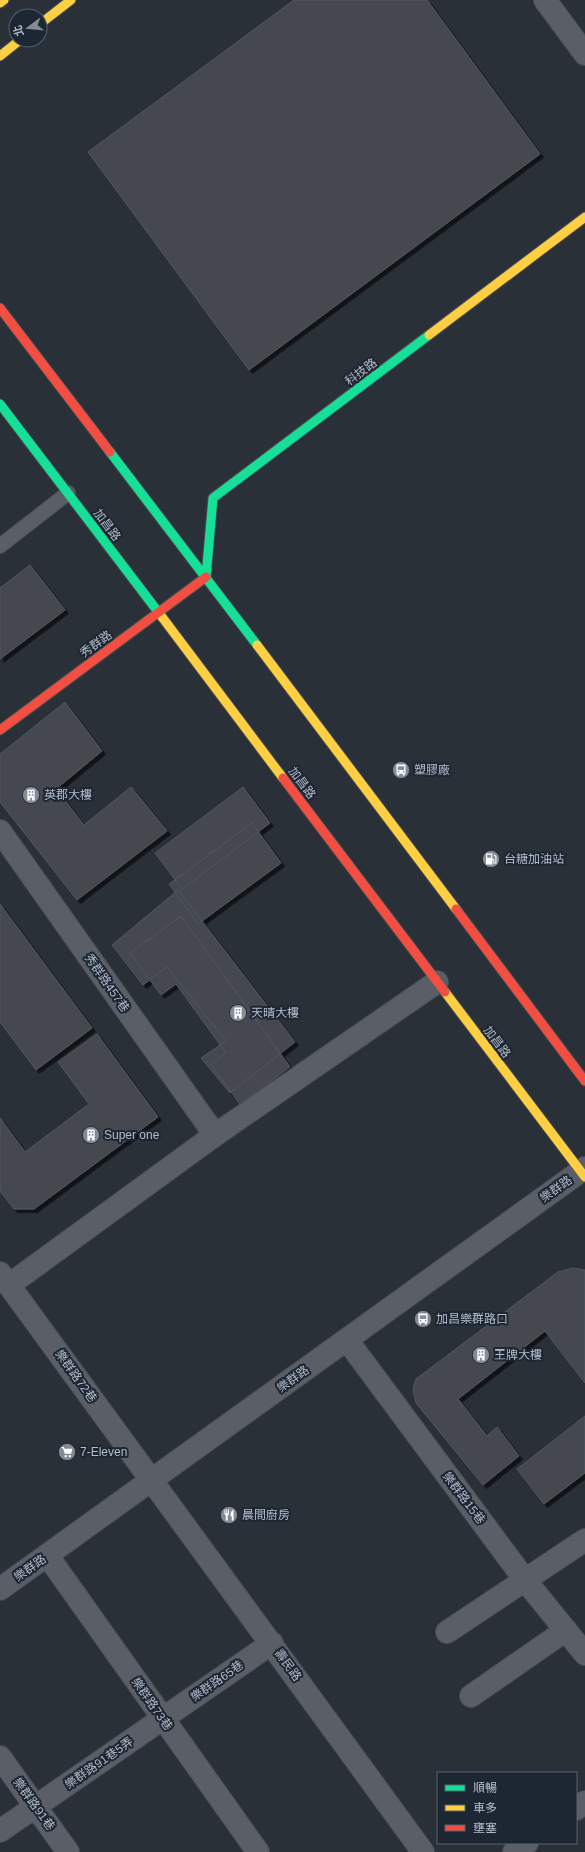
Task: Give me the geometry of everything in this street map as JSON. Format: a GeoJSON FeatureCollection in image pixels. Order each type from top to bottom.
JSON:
{"type":"FeatureCollection","features":[{"type":"Feature","properties":{"kind":"street"},"geometry":{"type":"LineString","coordinates":[[0,3],[4,0]]}},
{"type":"Feature","properties":{"kind":"street"},"geometry":{"type":"LineString","coordinates":[[48,18],[71,0]]}},
{"type":"Feature","properties":{"kind":"street"},"geometry":{"type":"LineString","coordinates":[[545,0],[585,54]]}},
{"type":"Feature","properties":{"kind":"street"},"geometry":{"type":"LineString","coordinates":[[0,56],[10,48]]}},
{"type":"Feature","properties":{"kind":"street","name":"科技路"},"geometry":{"type":"LineString","coordinates":[[206,577],[213,498],[585,217]]}},
{"type":"Feature","properties":{"kind":"street"},"geometry":{"type":"LineString","coordinates":[[0,308],[206,577],[585,1081]]}},
{"type":"Feature","properties":{"kind":"street","name":"加昌路"},"geometry":{"type":"LineString","coordinates":[[0,404],[159,612],[437,982],[584,1172]]}},
{"type":"Feature","properties":{"kind":"street","name":"秀群路"},"geometry":{"type":"LineString","coordinates":[[0,730],[206,577]]}},
{"type":"Feature","properties":{"kind":"street","name":"秀群路457巷"},"geometry":{"type":"LineString","coordinates":[[0,831],[215,1135]]}},
{"type":"Feature","properties":{"kind":"street"},"geometry":{"type":"LineString","coordinates":[[5,1279],[437,982]]}},
{"type":"Feature","properties":{"kind":"street","name":"樂群路"},"geometry":{"type":"LineString","coordinates":[[0,1589],[346,1340],[584,1172]]}},
{"type":"Feature","properties":{"kind":"street","name":"樂群路72巷"},"geometry":{"type":"LineString","coordinates":[[5,1279],[151,1480]]}},
{"type":"Feature","properties":{"kind":"street","name":"樂群路15巷"},"geometry":{"type":"LineString","coordinates":[[346,1340],[526,1580],[585,1654]]}},
{"type":"Feature","properties":{"kind":"street","name":"壽民路"},"geometry":{"type":"LineString","coordinates":[[151,1480],[272,1643],[423,1852]]}},
{"type":"Feature","properties":{"kind":"street"},"geometry":{"type":"LineString","coordinates":[[447,1632],[585,1540]]}},
{"type":"Feature","properties":{"kind":"street","name":"樂群路73巷"},"geometry":{"type":"LineString","coordinates":[[47,1555],[258,1852]]}},
{"type":"Feature","properties":{"kind":"street"},"geometry":{"type":"LineString","coordinates":[[471,1696],[566,1630]]}},
{"type":"Feature","properties":{"kind":"street","name":"樂群路65巷"},"geometry":{"type":"LineString","coordinates":[[163,1719],[272,1643]]}},
{"type":"Feature","properties":{"kind":"street","name":"樂群路91巷5弄"},"geometry":{"type":"LineString","coordinates":[[0,1831],[163,1719]]}},
{"type":"Feature","properties":{"kind":"street","name":"樂群路91巷"},"geometry":{"type":"LineString","coordinates":[[0,1757],[68,1852]]}},
{"type":"Feature","properties":{"kind":"street"},"geometry":{"type":"LineString","coordinates":[[514,1852],[526,1844]]}},
{"type":"Feature","properties":{"kind":"lane"},"geometry":{"type":"LineString","coordinates":[[0,546],[68,493]]}},
{"type":"Feature","properties":{"kind":"building"},"geometry":{"type":"Polygon","coordinates":[[[294,0],[427,0],[540,154],[249,370],[88,152],[294,0]]]}},
{"type":"Feature","properties":{"kind":"building"},"geometry":{"type":"Polygon","coordinates":[[[30,565],[65,610],[0,659],[0,588],[30,565]]]}},
{"type":"Feature","properties":{"kind":"building","name":"英郡大樓"},"geometry":{"type":"Polygon","coordinates":[[[65,702],[102,751],[56,789],[84,825],[131,787],[167,831],[77,900],[0,802],[0,754],[65,702]]]}},
{"type":"Feature","properties":{"kind":"building"},"geometry":{"type":"Polygon","coordinates":[[[243,787],[270,823],[182,889],[155,853],[243,787]]]}},
{"type":"Feature","properties":{"kind":"building"},"geometry":{"type":"Polygon","coordinates":[[[252,823],[281,863],[198,924],[169,884],[252,823]]]}},
{"type":"Feature","properties":{"kind":"building","name":"天晴大樓"},"geometry":{"type":"Polygon","coordinates":[[[178,890],[295,1042],[230,1093],[201,1058],[226,1041],[167,967],[143,985],[112,945],[178,890]]]}},
{"type":"Feature","properties":{"kind":"building"},"geometry":{"type":"Polygon","coordinates":[[[0,904],[92,1028],[36,1070],[0,1022],[0,904]]]}},
{"type":"Feature","properties":{"kind":"building","name":"天晴大樓"},"geometry":{"type":"Polygon","coordinates":[[[181,916],[290,1067],[240,1104],[211,1065],[226,1053],[176,984],[161,995],[130,953],[181,916]]]}},
{"type":"Feature","properties":{"kind":"building","name":"Super one"},"geometry":{"type":"Polygon","coordinates":[[[97,1034],[158,1117],[34,1209],[14,1209],[0,1191],[0,1118],[25,1152],[89,1104],[58,1062],[97,1034]]]}},
{"type":"Feature","properties":{"kind":"building","name":"王牌大樓"},"geometry":{"type":"Polygon","coordinates":[[[573,1268],[585,1270],[585,1383],[545,1331],[458,1399],[487,1436],[497,1427],[519,1456],[483,1485],[416,1403],[413,1390],[416,1379],[558,1272],[573,1268]]]}},
{"type":"Feature","properties":{"kind":"building"},"geometry":{"type":"Polygon","coordinates":[[[585,1416],[585,1473],[544,1504],[517,1469],[585,1416]]]}},
{"type":"Feature","properties":{"kind":"traffic: fast"},"geometry":{"type":"LineString","coordinates":[[206,577],[213,498],[429,335]]}},
{"type":"Feature","properties":{"kind":"traffic: fast"},"geometry":{"type":"LineString","coordinates":[[0,404],[162,617]]}},
{"type":"Feature","properties":{"kind":"traffic: fast"},"geometry":{"type":"LineString","coordinates":[[110,452],[257,645]]}},
{"type":"Feature","properties":{"kind":"traffic: slow"},"geometry":{"type":"LineString","coordinates":[[0,3],[4,0]]}},
{"type":"Feature","properties":{"kind":"traffic: slow"},"geometry":{"type":"LineString","coordinates":[[48,18],[71,0]]}},
{"type":"Feature","properties":{"kind":"traffic: slow"},"geometry":{"type":"LineString","coordinates":[[0,56],[10,48]]}},
{"type":"Feature","properties":{"kind":"traffic: slow"},"geometry":{"type":"LineString","coordinates":[[429,335],[585,217]]}},
{"type":"Feature","properties":{"kind":"traffic: slow"},"geometry":{"type":"LineString","coordinates":[[162,617],[283,778]]}},
{"type":"Feature","properties":{"kind":"traffic: slow"},"geometry":{"type":"LineString","coordinates":[[257,645],[456,909]]}},
{"type":"Feature","properties":{"kind":"traffic: slow"},"geometry":{"type":"LineString","coordinates":[[445,992],[585,1177]]}},
{"type":"Feature","properties":{"kind":"traffic: jam"},"geometry":{"type":"LineString","coordinates":[[0,308],[110,452]]}},
{"type":"Feature","properties":{"kind":"traffic: jam"},"geometry":{"type":"LineString","coordinates":[[0,730],[206,577]]}},
{"type":"Feature","properties":{"kind":"traffic: jam"},"geometry":{"type":"LineString","coordinates":[[283,778],[445,992]]}},
{"type":"Feature","properties":{"kind":"traffic: jam"},"geometry":{"type":"LineString","coordinates":[[456,909],[585,1081]]}},
{"type":"Feature","properties":{"kind":"place","name":"塑膠廠"},"geometry":{"type":"Point","coordinates":[401,770]}},
{"type":"Feature","properties":{"kind":"place","name":"英郡大樓"},"geometry":{"type":"Point","coordinates":[31,795]}},
{"type":"Feature","properties":{"kind":"place","name":"台糖加油站"},"geometry":{"type":"Point","coordinates":[491,859]}},
{"type":"Feature","properties":{"kind":"place","name":"天晴大樓"},"geometry":{"type":"Point","coordinates":[238,1013]}},
{"type":"Feature","properties":{"kind":"place","name":"Super one"},"geometry":{"type":"Point","coordinates":[91,1135]}},
{"type":"Feature","properties":{"kind":"place","name":"加昌樂群路口"},"geometry":{"type":"Point","coordinates":[423,1319]}},
{"type":"Feature","properties":{"kind":"place","name":"王牌大樓"},"geometry":{"type":"Point","coordinates":[481,1355]}},
{"type":"Feature","properties":{"kind":"place","name":"7-Eleven"},"geometry":{"type":"Point","coordinates":[67,1452]}},
{"type":"Feature","properties":{"kind":"place","name":"晨間廚房"},"geometry":{"type":"Point","coordinates":[229,1515]}}]}
